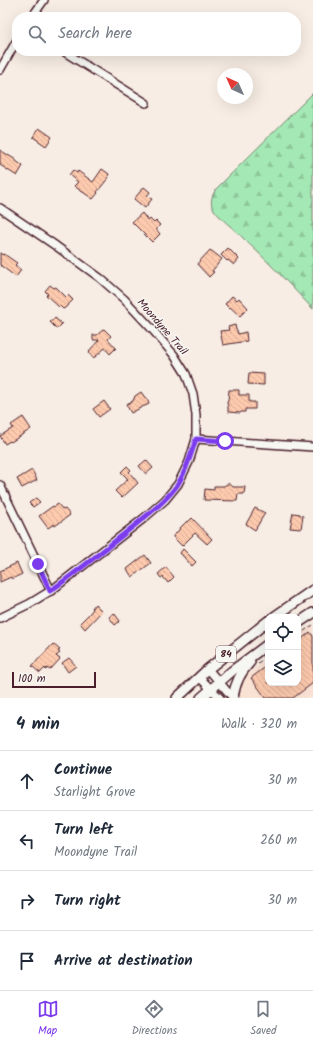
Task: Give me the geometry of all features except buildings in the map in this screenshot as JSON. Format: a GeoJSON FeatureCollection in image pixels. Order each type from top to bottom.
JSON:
{"type":"FeatureCollection","features":[{"type":"Feature","properties":{"kind":"main road"},"geometry":{"type":"LineString","coordinates":[[278,614],[313,590]]}},
{"type":"Feature","properties":{"kind":"main road"},"geometry":{"type":"LineString","coordinates":[[301,621],[313,613]]}},
{"type":"Feature","properties":{"kind":"main road","name":"84"},"geometry":{"type":"LineString","coordinates":[[177,698],[208,669],[265,623]]}},
{"type":"Feature","properties":{"kind":"main road"},"geometry":{"type":"LineString","coordinates":[[233,698],[238,678],[244,668],[265,645]]}},
{"type":"Feature","properties":{"kind":"main road","name":"84"},"geometry":{"type":"LineString","coordinates":[[201,698],[265,645]]}},
{"type":"Feature","properties":{"kind":"street"},"geometry":{"type":"LineString","coordinates":[[36,12],[44,0]]}},
{"type":"Feature","properties":{"kind":"street"},"geometry":{"type":"LineString","coordinates":[[0,70],[12,49]]}},
{"type":"Feature","properties":{"kind":"street"},"geometry":{"type":"LineString","coordinates":[[71,56],[146,103]]}},
{"type":"Feature","properties":{"kind":"street","name":"Moondyne Trail"},"geometry":{"type":"LineString","coordinates":[[0,208],[100,278],[152,329],[174,355],[186,374],[193,394],[196,415],[196,439],[189,462],[178,484],[165,500],[143,519],[50,591],[29,604],[0,618]]}},
{"type":"Feature","properties":{"kind":"street"},"geometry":{"type":"LineString","coordinates":[[196,439],[313,447]]}},
{"type":"Feature","properties":{"kind":"street"},"geometry":{"type":"LineString","coordinates":[[0,485],[50,591]]}},
{"type":"Feature","properties":{"kind":"street"},"geometry":{"type":"LineString","coordinates":[[208,669],[233,698]]}},
{"type":"Feature","properties":{"kind":"street"},"geometry":{"type":"LineString","coordinates":[[199,677],[220,698]]}},
{"type":"Feature","properties":{"kind":"path"},"geometry":{"type":"LineString","coordinates":[[301,633],[313,625]]}},
{"type":"Feature","properties":{"kind":"shaded area"},"geometry":{"type":"Polygon","coordinates":[[[313,624],[313,698],[221,698],[265,660],[265,686],[301,686],[301,633],[313,624]]]}},
{"type":"Feature","properties":{"kind":"green space"},"geometry":{"type":"Polygon","coordinates":[[[313,93],[313,309],[262,256],[217,214],[211,202],[216,189],[313,93]]]}},
{"type":"Feature","properties":{"kind":"route"},"geometry":{"type":"LineString","coordinates":[[38,564],[50,591],[143,519],[165,500],[178,484],[189,462],[196,439],[225,441]]}}]}
